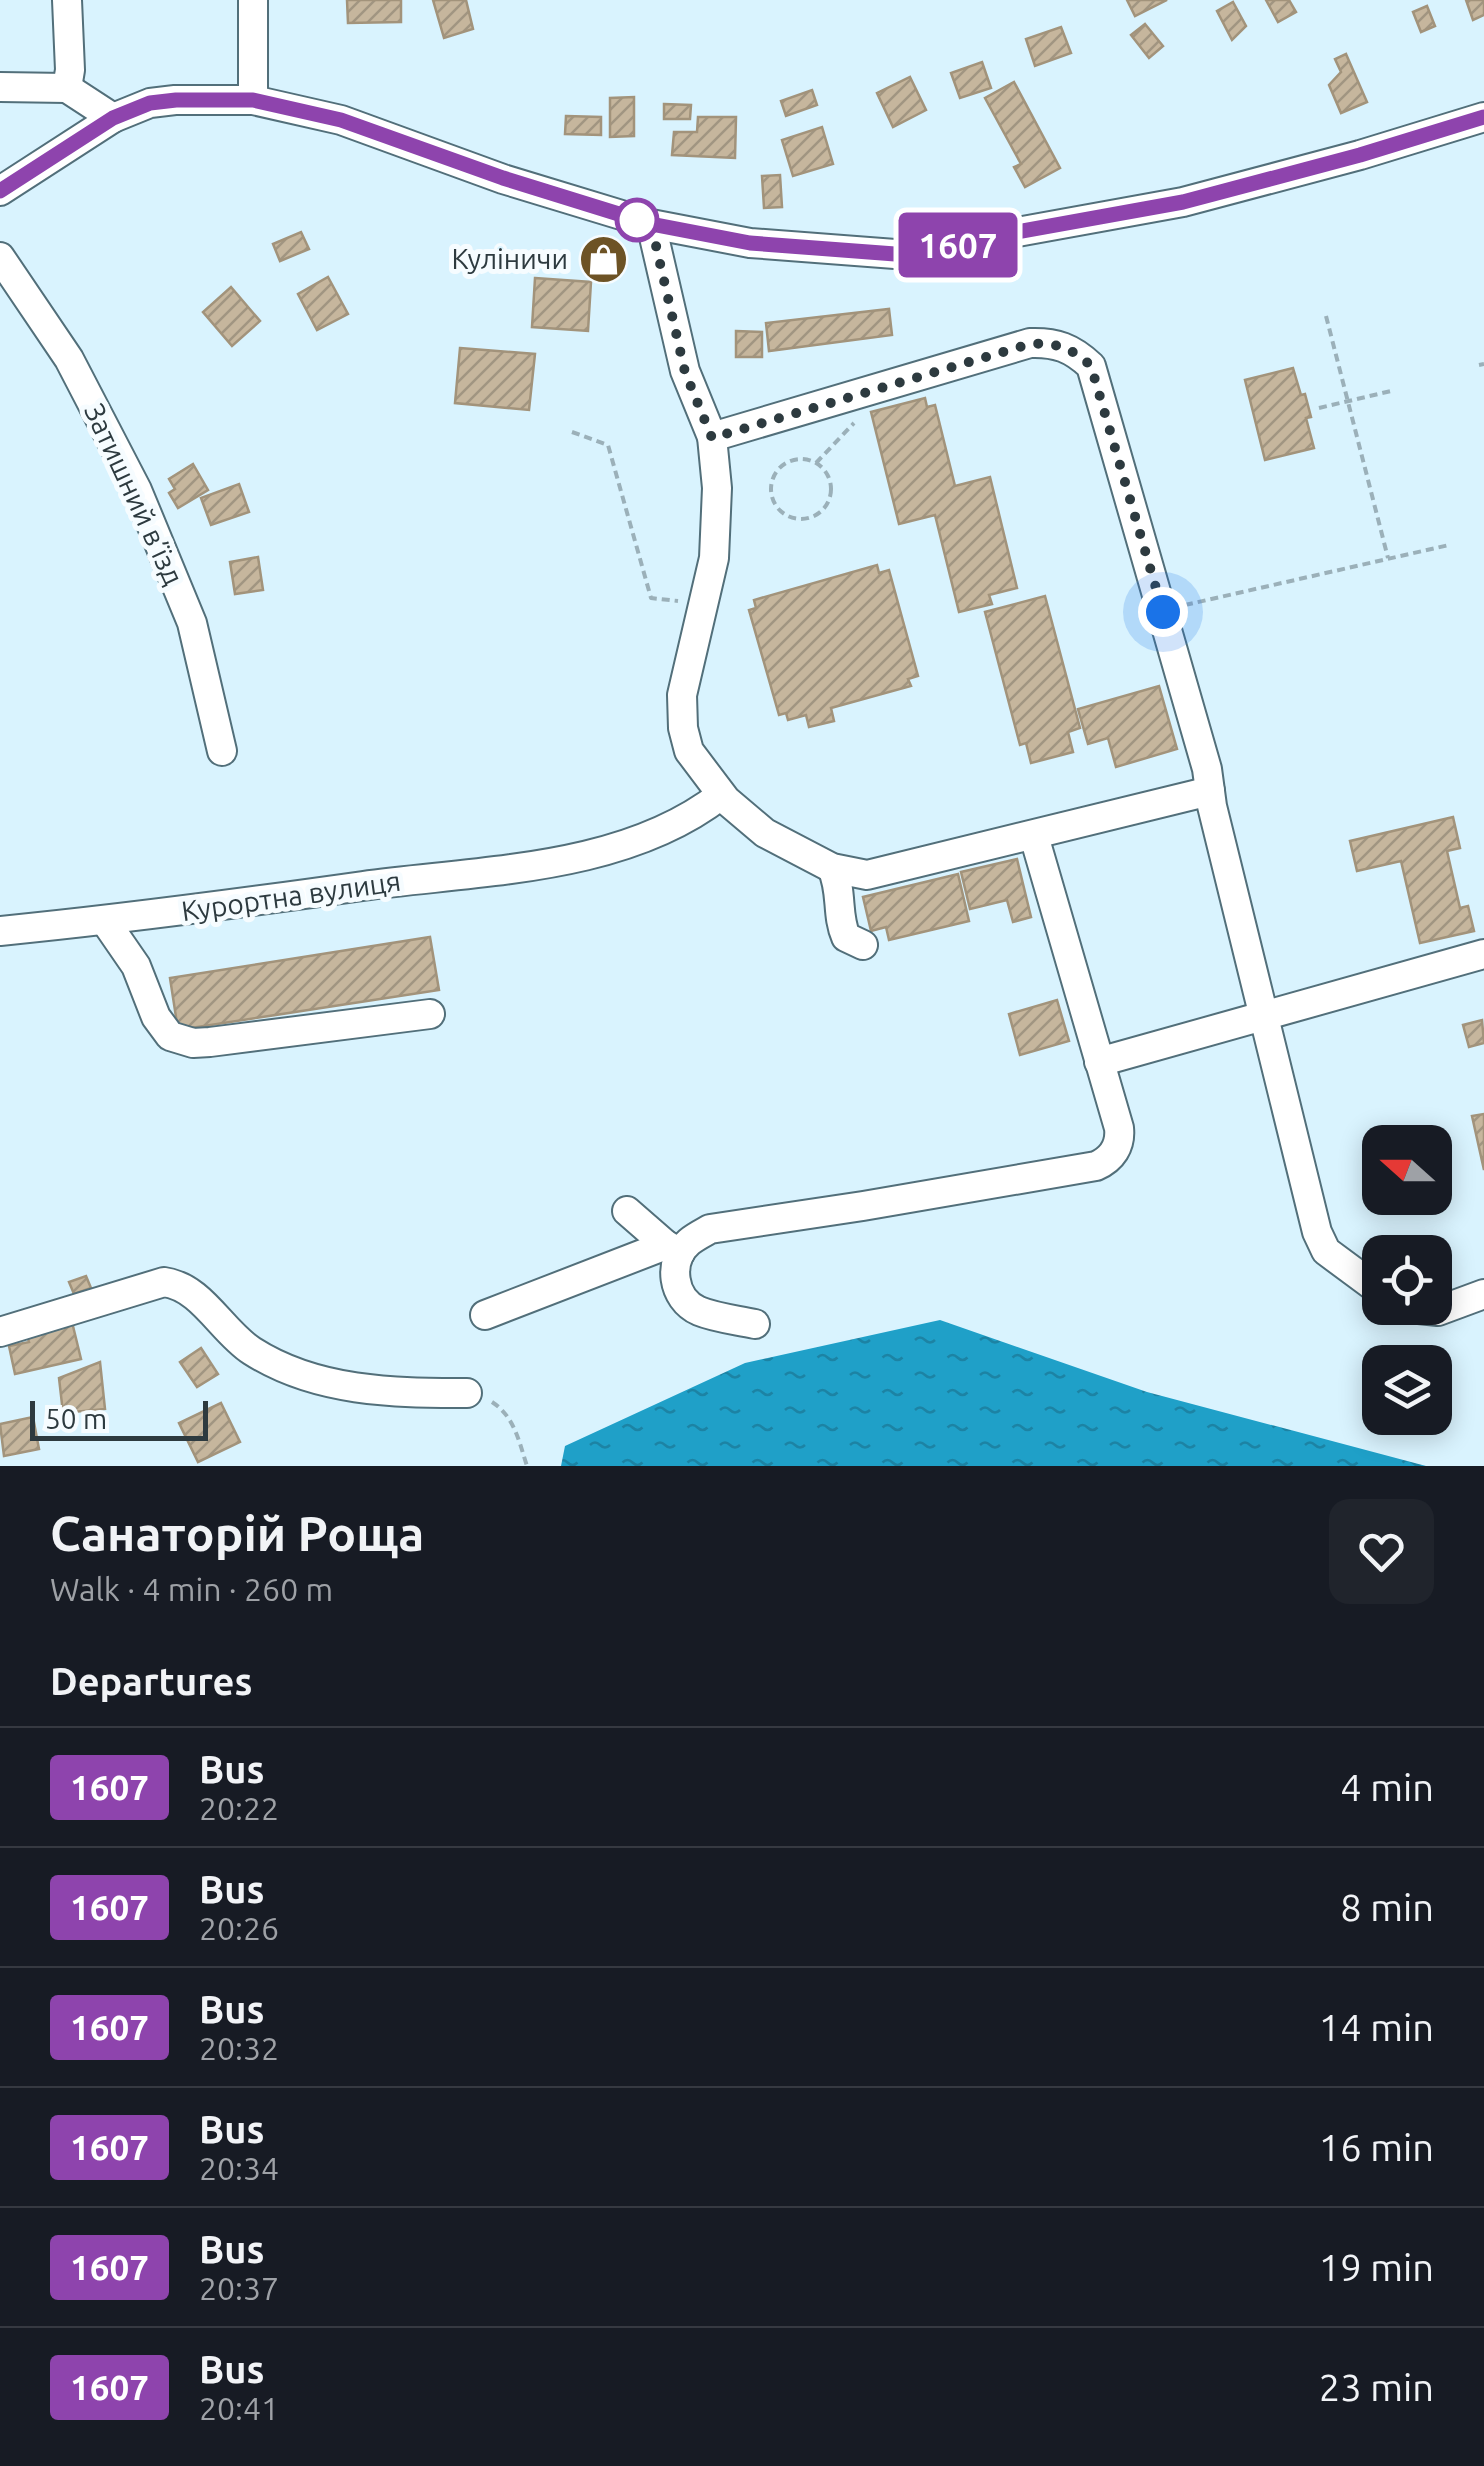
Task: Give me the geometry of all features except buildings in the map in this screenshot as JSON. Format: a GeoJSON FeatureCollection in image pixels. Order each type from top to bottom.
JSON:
{"type":"FeatureCollection","features":[{"type":"Feature","properties":{"kind":"street"},"geometry":{"type":"LineString","coordinates":[[67,0],[67,88]]}},
{"type":"Feature","properties":{"kind":"street"},"geometry":{"type":"LineString","coordinates":[[253,0],[253,100]]}},
{"type":"Feature","properties":{"kind":"street"},"geometry":{"type":"LineString","coordinates":[[0,87],[67,88],[113,118]]}},
{"type":"Feature","properties":{"kind":"street"},"geometry":{"type":"LineString","coordinates":[[0,191],[113,118],[150,103],[253,100],[341,120],[503,178],[651,224],[750,243],[855,253],[914,252],[1183,202],[1484,117]]}},
{"type":"Feature","properties":{"kind":"street"},"geometry":{"type":"LineString","coordinates":[[651,224],[685,372],[712,438],[718,517],[714,558],[682,695],[683,728],[689,751],[721,795],[765,832],[832,868],[867,875],[1210,792]]}},
{"type":"Feature","properties":{"kind":"street","name":"Затишний в’їзд"},"geometry":{"type":"LineString","coordinates":[[0,258],[69,359],[137,490],[192,623],[222,751]]}},
{"type":"Feature","properties":{"kind":"street"},"geometry":{"type":"LineString","coordinates":[[712,438],[1030,344],[1064,346],[1091,366],[1207,769],[1317,1232],[1326,1250],[1362,1277]]}},
{"type":"Feature","properties":{"kind":"street","name":"Курортна вулиця"},"geometry":{"type":"LineString","coordinates":[[0,932],[533,867],[645,836],[694,816],[721,795]]}},
{"type":"Feature","properties":{"kind":"street"},"geometry":{"type":"LineString","coordinates":[[485,1314],[673,1249],[710,1229],[1100,1164],[1112,1156],[1120,1136],[1034,836]]}},
{"type":"Feature","properties":{"kind":"street"},"geometry":{"type":"LineString","coordinates":[[832,868],[839,884],[838,920],[846,937],[863,944]]}},
{"type":"Feature","properties":{"kind":"street"},"geometry":{"type":"LineString","coordinates":[[105,921],[136,966],[156,1018],[170,1036],[179,1040],[210,1042],[430,1014]]}},
{"type":"Feature","properties":{"kind":"street"},"geometry":{"type":"LineString","coordinates":[[1099,1062],[1484,954]]}},
{"type":"Feature","properties":{"kind":"street"},"geometry":{"type":"LineString","coordinates":[[627,1211],[673,1249],[676,1284],[688,1304],[755,1324]]}},
{"type":"Feature","properties":{"kind":"street"},"geometry":{"type":"LineString","coordinates":[[0,1332],[164,1282],[192,1292],[234,1338],[272,1363],[300,1375],[330,1384],[416,1393],[467,1393]]}},
{"type":"Feature","properties":{"kind":"street"},"geometry":{"type":"LineString","coordinates":[[1452,1306],[1484,1294]]}},
{"type":"Feature","properties":{"kind":"path"},"geometry":{"type":"LineString","coordinates":[[1326,316],[1388,558]]}},
{"type":"Feature","properties":{"kind":"path"},"geometry":{"type":"LineString","coordinates":[[1319,408],[1390,391]]}},
{"type":"Feature","properties":{"kind":"path"},"geometry":{"type":"LineString","coordinates":[[572,432],[608,445],[652,598],[702,604]]}},
{"type":"Feature","properties":{"kind":"path"},"geometry":{"type":"LineString","coordinates":[[803,458],[813,461],[828,475],[830,496],[818,513],[798,519],[780,510],[770,492],[771,481],[783,464],[803,458]]}},
{"type":"Feature","properties":{"kind":"path"},"geometry":{"type":"LineString","coordinates":[[1162,610],[1448,545]]}},
{"type":"Feature","properties":{"kind":"path"},"geometry":{"type":"LineString","coordinates":[[467,1393],[486,1398],[504,1410],[514,1426],[527,1466]]}},
{"type":"Feature","properties":{"kind":"water"},"geometry":{"type":"Polygon","coordinates":[[[940,1320],[1147,1392],[1426,1466],[561,1466],[565,1446],[745,1363],[940,1320]]]}},
{"type":"Feature","properties":{"kind":"bus line","name":"1607"},"geometry":{"type":"LineString","coordinates":[[0,191],[113,118],[150,103],[253,100],[341,120],[503,178],[651,224],[750,243],[895,254],[1183,202],[1484,117]]}},
{"type":"Feature","properties":{"kind":"place","name":"Куліничи"},"geometry":{"type":"Point","coordinates":[603,259]}},
{"type":"Feature","properties":{"kind":"route"},"geometry":{"type":"LineString","coordinates":[[637,220],[629,218],[651,224],[685,372],[712,438],[1030,344],[1046,342],[1076,352],[1091,366],[1163,612]]}}]}
